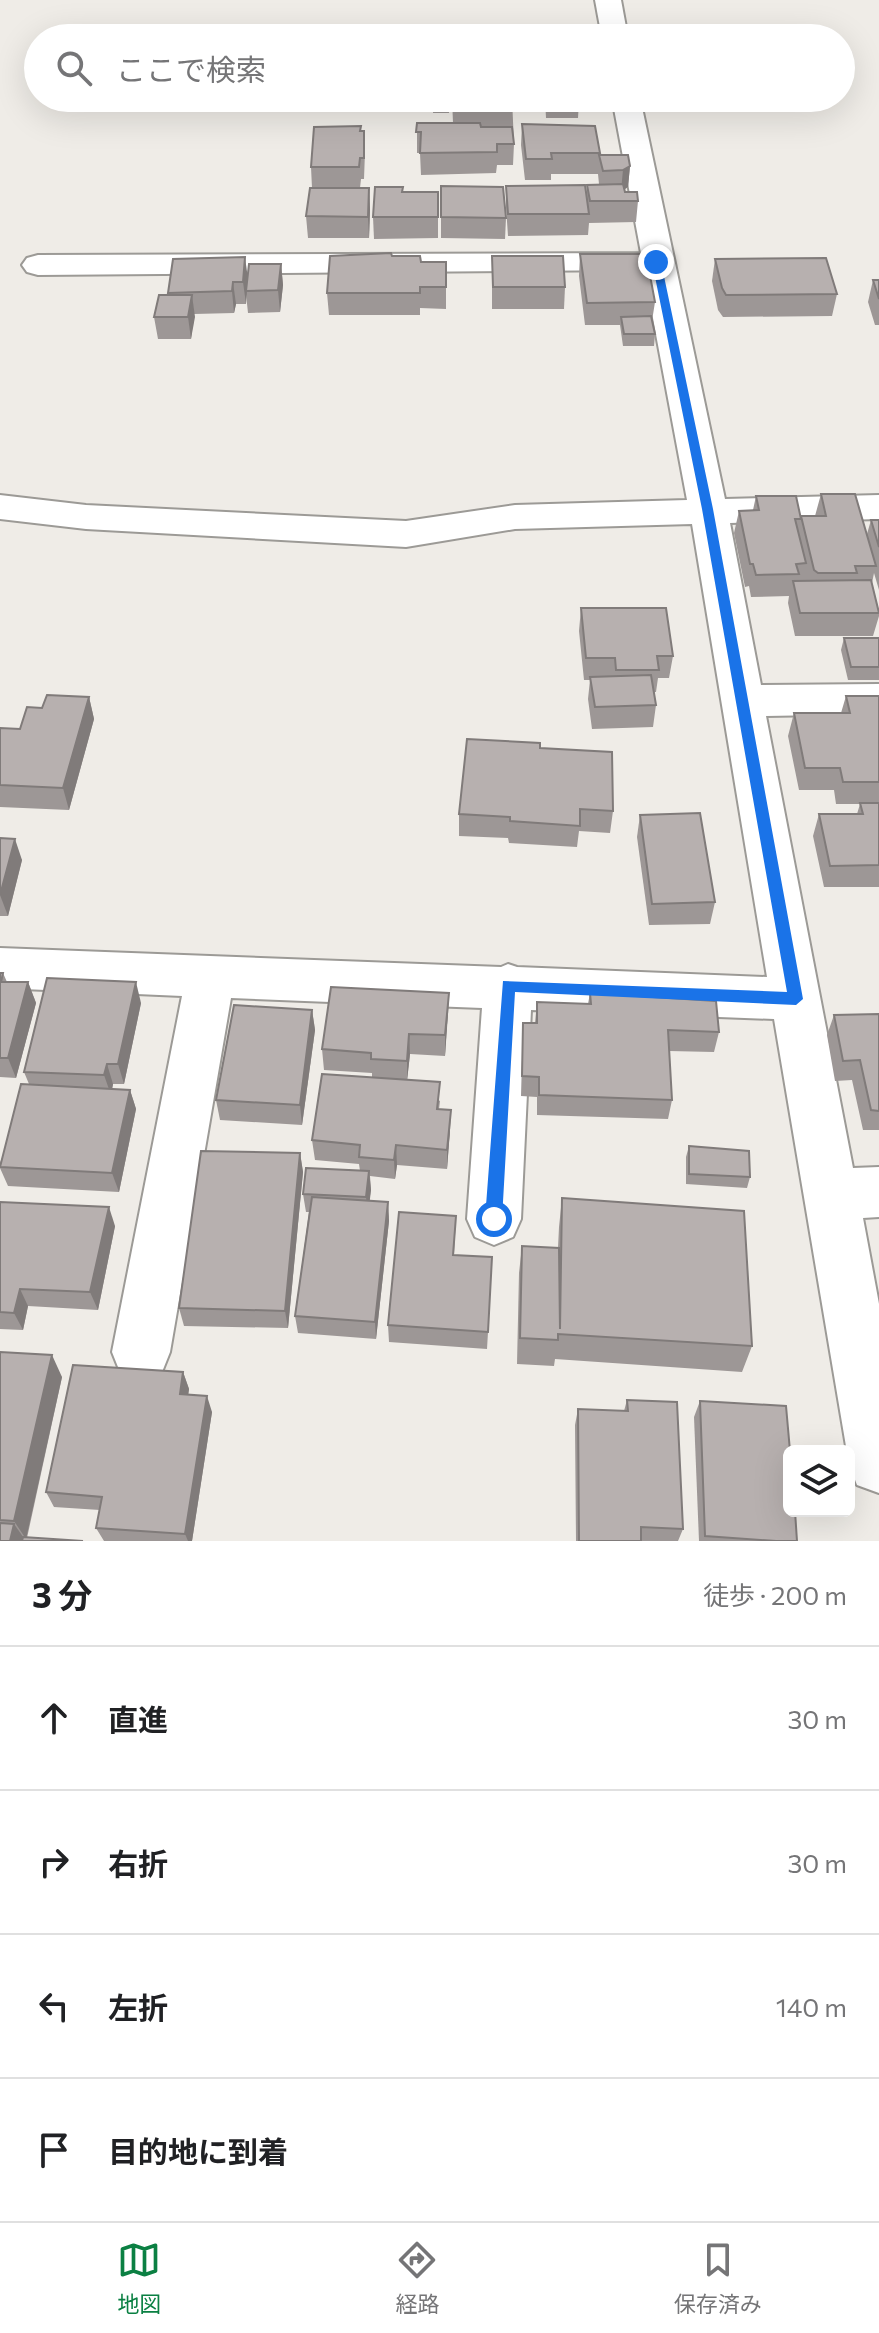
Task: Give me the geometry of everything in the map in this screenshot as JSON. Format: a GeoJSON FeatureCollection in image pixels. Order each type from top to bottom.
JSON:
{"type":"FeatureCollection","features":[{"type":"Feature","properties":{"kind":"street"},"geometry":{"type":"LineString","coordinates":[[608,0],[612,24]]}},
{"type":"Feature","properties":{"kind":"street"},"geometry":{"type":"LineString","coordinates":[[629,112],[656,262],[708,509],[796,999],[855,1194],[879,1463]]}},
{"type":"Feature","properties":{"kind":"street"},"geometry":{"type":"LineString","coordinates":[[38,265],[656,262]]}},
{"type":"Feature","properties":{"kind":"street"},"geometry":{"type":"LineString","coordinates":[[0,507],[86,517],[406,534],[515,517],[708,509],[879,507]]}},
{"type":"Feature","properties":{"kind":"street"},"geometry":{"type":"LineString","coordinates":[[742,701],[879,699]]}},
{"type":"Feature","properties":{"kind":"street"},"geometry":{"type":"LineString","coordinates":[[0,968],[210,978],[508,985],[796,999]]}},
{"type":"Feature","properties":{"kind":"street"},"geometry":{"type":"LineString","coordinates":[[141,1352],[210,978]]}},
{"type":"Feature","properties":{"kind":"street"},"geometry":{"type":"LineString","coordinates":[[494,1219],[508,985]]}},
{"type":"Feature","properties":{"kind":"building"},"geometry":{"type":"Polygon","coordinates":[[[417,123],[480,123],[481,127],[512,127],[514,144],[497,144],[497,152],[420,153],[421,132],[416,132],[417,123]]]}},
{"type":"Feature","properties":{"kind":"building"},"geometry":{"type":"Polygon","coordinates":[[[522,124],[595,126],[600,153],[551,153],[552,159],[526,159],[522,124]]]}},
{"type":"Feature","properties":{"kind":"building"},"geometry":{"type":"Polygon","coordinates":[[[361,126],[360,131],[364,131],[364,158],[360,158],[359,167],[311,167],[314,127],[361,126]]]}},
{"type":"Feature","properties":{"kind":"building"},"geometry":{"type":"Polygon","coordinates":[[[599,155],[628,155],[630,166],[623,170],[603,171],[599,155]]]}},
{"type":"Feature","properties":{"kind":"building"},"geometry":{"type":"Polygon","coordinates":[[[623,184],[625,192],[637,192],[638,201],[590,201],[587,185],[623,184]]]}},
{"type":"Feature","properties":{"kind":"building"},"geometry":{"type":"Polygon","coordinates":[[[585,185],[589,214],[508,214],[506,186],[585,185]]]}},
{"type":"Feature","properties":{"kind":"building"},"geometry":{"type":"Polygon","coordinates":[[[441,186],[503,187],[506,218],[441,217],[441,186]]]}},
{"type":"Feature","properties":{"kind":"building"},"geometry":{"type":"Polygon","coordinates":[[[375,187],[403,187],[402,192],[438,192],[438,217],[373,217],[375,187]]]}},
{"type":"Feature","properties":{"kind":"building"},"geometry":{"type":"Polygon","coordinates":[[[310,188],[369,188],[368,217],[306,216],[310,188]]]}},
{"type":"Feature","properties":{"kind":"building"},"geometry":{"type":"Polygon","coordinates":[[[391,253],[392,256],[420,256],[421,262],[446,262],[446,287],[420,287],[420,293],[327,293],[330,256],[391,253]]]}},
{"type":"Feature","properties":{"kind":"building"},"geometry":{"type":"Polygon","coordinates":[[[580,254],[646,254],[655,302],[587,303],[580,254]]]}},
{"type":"Feature","properties":{"kind":"building"},"geometry":{"type":"Polygon","coordinates":[[[492,256],[563,256],[565,287],[493,287],[492,256]]]}},
{"type":"Feature","properties":{"kind":"building"},"geometry":{"type":"Polygon","coordinates":[[[245,257],[243,282],[233,282],[232,291],[168,293],[173,259],[245,257]]]}},
{"type":"Feature","properties":{"kind":"building"},"geometry":{"type":"Polygon","coordinates":[[[826,258],[837,294],[726,295],[715,259],[826,258]]]}},
{"type":"Feature","properties":{"kind":"building"},"geometry":{"type":"Polygon","coordinates":[[[249,264],[281,264],[278,290],[246,291],[249,264]]]}},
{"type":"Feature","properties":{"kind":"building"},"geometry":{"type":"Polygon","coordinates":[[[873,280],[879,280],[879,299],[873,280]]]}},
{"type":"Feature","properties":{"kind":"building"},"geometry":{"type":"Polygon","coordinates":[[[159,295],[192,295],[188,317],[154,317],[159,295]]]}},
{"type":"Feature","properties":{"kind":"building"},"geometry":{"type":"Polygon","coordinates":[[[651,316],[655,334],[624,334],[621,317],[651,316]]]}},
{"type":"Feature","properties":{"kind":"building"},"geometry":{"type":"Polygon","coordinates":[[[821,494],[855,494],[876,566],[855,566],[857,573],[818,573],[814,570],[801,516],[826,516],[821,494]]]}},
{"type":"Feature","properties":{"kind":"building"},"geometry":{"type":"Polygon","coordinates":[[[756,496],[796,496],[801,519],[795,519],[806,563],[796,564],[799,574],[756,575],[753,564],[750,564],[739,511],[759,510],[756,496]]]}},
{"type":"Feature","properties":{"kind":"building"},"geometry":{"type":"Polygon","coordinates":[[[871,520],[879,520],[879,547],[871,520]]]}},
{"type":"Feature","properties":{"kind":"building"},"geometry":{"type":"Polygon","coordinates":[[[871,580],[879,613],[800,613],[793,581],[871,580]]]}},
{"type":"Feature","properties":{"kind":"building"},"geometry":{"type":"Polygon","coordinates":[[[581,608],[666,608],[673,656],[657,656],[659,670],[616,670],[615,658],[586,658],[581,608]]]}},
{"type":"Feature","properties":{"kind":"building"},"geometry":{"type":"Polygon","coordinates":[[[844,638],[879,638],[879,667],[851,667],[844,638]]]}},
{"type":"Feature","properties":{"kind":"building"},"geometry":{"type":"Polygon","coordinates":[[[651,675],[656,705],[595,707],[590,677],[651,675]]]}},
{"type":"Feature","properties":{"kind":"building"},"geometry":{"type":"Polygon","coordinates":[[[47,695],[89,697],[63,788],[0,785],[0,728],[20,729],[27,707],[42,708],[47,695]]]}},
{"type":"Feature","properties":{"kind":"building"},"geometry":{"type":"Polygon","coordinates":[[[846,696],[879,696],[879,782],[843,782],[840,768],[805,768],[794,713],[850,713],[846,696]]]}},
{"type":"Feature","properties":{"kind":"building"},"geometry":{"type":"Polygon","coordinates":[[[467,739],[540,743],[540,748],[612,752],[613,811],[580,809],[580,826],[459,814],[467,739]]]}},
{"type":"Feature","properties":{"kind":"building"},"geometry":{"type":"Polygon","coordinates":[[[860,803],[879,803],[879,865],[830,866],[819,814],[863,814],[860,803]]]}},
{"type":"Feature","properties":{"kind":"building"},"geometry":{"type":"Polygon","coordinates":[[[700,813],[715,902],[652,904],[640,815],[700,813]]]}},
{"type":"Feature","properties":{"kind":"building"},"geometry":{"type":"Polygon","coordinates":[[[0,838],[15,839],[0,895],[0,838]]]}},
{"type":"Feature","properties":{"kind":"building"},"geometry":{"type":"Polygon","coordinates":[[[0,973],[3,973],[1,982],[28,982],[8,1058],[0,1058],[0,973]]]}},
{"type":"Feature","properties":{"kind":"building"},"geometry":{"type":"Polygon","coordinates":[[[47,978],[136,982],[118,1064],[107,1064],[104,1075],[24,1072],[47,978]]]}},
{"type":"Feature","properties":{"kind":"building"},"geometry":{"type":"Polygon","coordinates":[[[331,987],[449,993],[445,1035],[409,1034],[407,1061],[371,1059],[371,1053],[322,1049],[331,987]]]}},
{"type":"Feature","properties":{"kind":"building"},"geometry":{"type":"Polygon","coordinates":[[[590,993],[716,1001],[719,1032],[668,1030],[672,1100],[539,1095],[539,1077],[522,1076],[523,1023],[537,1023],[537,1002],[591,1004],[590,993]]]}},
{"type":"Feature","properties":{"kind":"building"},"geometry":{"type":"Polygon","coordinates":[[[234,1005],[312,1010],[300,1105],[216,1100],[234,1005]]]}},
{"type":"Feature","properties":{"kind":"building"},"geometry":{"type":"Polygon","coordinates":[[[879,1014],[879,1111],[871,1110],[860,1060],[843,1061],[834,1015],[879,1014]]]}},
{"type":"Feature","properties":{"kind":"building"},"geometry":{"type":"Polygon","coordinates":[[[322,1074],[440,1082],[437,1109],[451,1110],[447,1150],[396,1145],[394,1160],[359,1157],[360,1145],[312,1140],[322,1074]]]}},
{"type":"Feature","properties":{"kind":"building"},"geometry":{"type":"Polygon","coordinates":[[[21,1084],[130,1090],[112,1173],[0,1167],[21,1084]]]}},
{"type":"Feature","properties":{"kind":"building"},"geometry":{"type":"Polygon","coordinates":[[[689,1146],[749,1151],[750,1177],[689,1174],[689,1146]]]}},
{"type":"Feature","properties":{"kind":"building"},"geometry":{"type":"Polygon","coordinates":[[[201,1151],[300,1153],[285,1311],[179,1308],[201,1151]]]}},
{"type":"Feature","properties":{"kind":"building"},"geometry":{"type":"Polygon","coordinates":[[[306,1168],[369,1171],[366,1197],[303,1194],[306,1168]]]}},
{"type":"Feature","properties":{"kind":"building"},"geometry":{"type":"Polygon","coordinates":[[[312,1197],[388,1202],[375,1322],[295,1316],[312,1197]]]}},
{"type":"Feature","properties":{"kind":"building"},"geometry":{"type":"Polygon","coordinates":[[[562,1198],[744,1211],[752,1346],[558,1334],[558,1340],[520,1338],[522,1246],[559,1248],[560,1329],[562,1198]]]}},
{"type":"Feature","properties":{"kind":"building"},"geometry":{"type":"Polygon","coordinates":[[[0,1202],[109,1207],[90,1292],[20,1289],[14,1313],[0,1312],[0,1202]]]}},
{"type":"Feature","properties":{"kind":"building"},"geometry":{"type":"Polygon","coordinates":[[[399,1212],[456,1216],[453,1255],[492,1257],[488,1332],[388,1325],[399,1212]]]}},
{"type":"Feature","properties":{"kind":"building"},"geometry":{"type":"Polygon","coordinates":[[[0,1352],[52,1355],[14,1521],[0,1520],[0,1352]]]}},
{"type":"Feature","properties":{"kind":"building"},"geometry":{"type":"Polygon","coordinates":[[[73,1365],[183,1372],[180,1394],[207,1396],[185,1534],[96,1528],[102,1497],[46,1492],[73,1365]]]}},
{"type":"Feature","properties":{"kind":"building"},"geometry":{"type":"Polygon","coordinates":[[[627,1400],[677,1402],[683,1529],[641,1527],[641,1541],[579,1541],[578,1409],[628,1411],[627,1400]]]}},
{"type":"Feature","properties":{"kind":"building"},"geometry":{"type":"Polygon","coordinates":[[[700,1401],[786,1406],[789,1445],[783,1445],[783,1517],[795,1517],[797,1541],[705,1536],[700,1401]]]}},
{"type":"Feature","properties":{"kind":"building"},"geometry":{"type":"Polygon","coordinates":[[[0,1523],[14,1524],[10,1541],[0,1541],[0,1523]]]}},
{"type":"Feature","properties":{"kind":"building"},"geometry":{"type":"Polygon","coordinates":[[[23,1537],[83,1541],[22,1541],[23,1537]]]}},
{"type":"Feature","properties":{"kind":"route"},"geometry":{"type":"LineString","coordinates":[[494,1219],[508,985],[796,999],[708,509],[656,262]]}}]}
